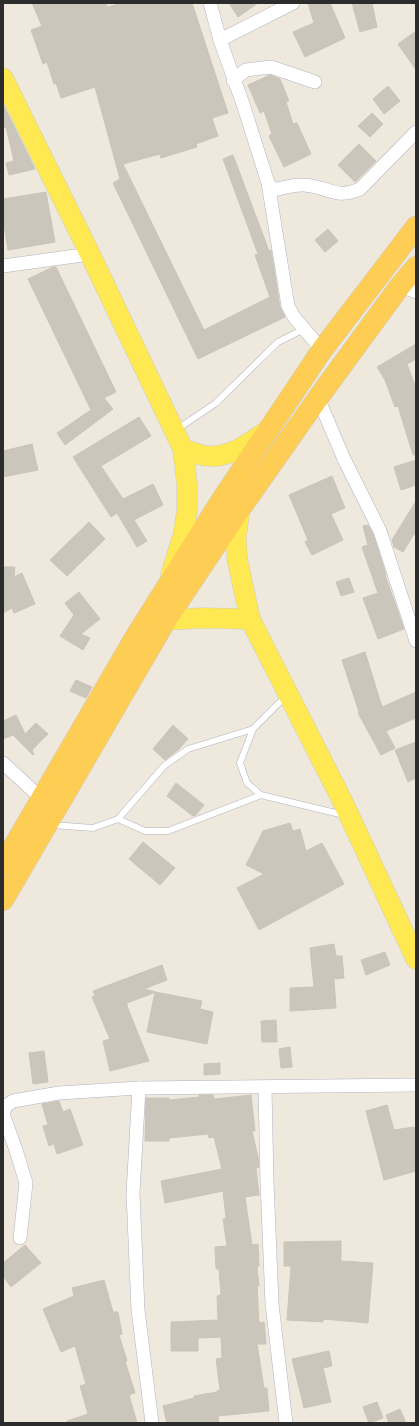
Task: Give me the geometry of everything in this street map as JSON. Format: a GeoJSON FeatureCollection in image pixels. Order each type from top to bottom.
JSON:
{"type":"FeatureCollection","features":[{"type":"Feature","properties":{"kind":"highway"},"geometry":{"type":"LineString","coordinates":[[3,865],[136,636],[221,501],[322,350],[416,227]]}},
{"type":"Feature","properties":{"kind":"highway"},"geometry":{"type":"LineString","coordinates":[[3,900],[166,620],[240,509],[318,398],[408,289],[416,267]]}},
{"type":"Feature","properties":{"kind":"main road"},"geometry":{"type":"LineString","coordinates":[[3,78],[90,254],[179,440],[187,485],[187,511],[183,536],[167,585]]}},
{"type":"Feature","properties":{"kind":"main road"},"geometry":{"type":"LineString","coordinates":[[179,440],[202,455],[218,456],[236,451],[267,431]]}},
{"type":"Feature","properties":{"kind":"main road"},"geometry":{"type":"LineString","coordinates":[[240,509],[236,536],[237,558],[250,620],[349,816],[416,959]]}},
{"type":"Feature","properties":{"kind":"main road"},"geometry":{"type":"LineString","coordinates":[[166,620],[202,618],[250,620]]}},
{"type":"Feature","properties":{"kind":"street"},"geometry":{"type":"LineString","coordinates":[[210,3],[220,40],[233,80],[243,104],[268,183],[288,306],[304,329],[322,350]]}},
{"type":"Feature","properties":{"kind":"street"},"geometry":{"type":"LineString","coordinates":[[220,40],[293,3]]}},
{"type":"Feature","properties":{"kind":"street"},"geometry":{"type":"LineString","coordinates":[[233,80],[246,70],[271,67],[315,82]]}},
{"type":"Feature","properties":{"kind":"street"},"geometry":{"type":"LineString","coordinates":[[268,183],[273,190],[303,185],[315,186],[343,194],[352,192],[360,189],[416,132]]}},
{"type":"Feature","properties":{"kind":"street"},"geometry":{"type":"LineString","coordinates":[[3,266],[90,254]]}},
{"type":"Feature","properties":{"kind":"street"},"geometry":{"type":"LineString","coordinates":[[318,398],[344,459],[380,531],[414,627],[416,641]]}},
{"type":"Feature","properties":{"kind":"street"},"geometry":{"type":"LineString","coordinates":[[3,763],[42,799]]}},
{"type":"Feature","properties":{"kind":"street"},"geometry":{"type":"LineString","coordinates":[[20,1238],[26,1183],[3,1114],[6,1106],[14,1102],[59,1093],[139,1088],[416,1085]]}},
{"type":"Feature","properties":{"kind":"street"},"geometry":{"type":"LineString","coordinates":[[265,1087],[272,1304],[286,1423]]}},
{"type":"Feature","properties":{"kind":"street"},"geometry":{"type":"LineString","coordinates":[[139,1088],[133,1193],[138,1310],[152,1423]]}},
{"type":"Feature","properties":{"kind":"lane"},"geometry":{"type":"LineString","coordinates":[[179,440],[278,342],[304,329]]}},
{"type":"Feature","properties":{"kind":"lane"},"geometry":{"type":"LineString","coordinates":[[288,694],[254,729],[240,763],[247,783],[261,795],[349,816]]}},
{"type":"Feature","properties":{"kind":"lane"},"geometry":{"type":"LineString","coordinates":[[47,824],[93,828],[118,820],[164,766],[188,749],[254,729]]}},
{"type":"Feature","properties":{"kind":"lane"},"geometry":{"type":"LineString","coordinates":[[118,820],[145,831],[168,831],[261,795]]}},
{"type":"Feature","properties":{"kind":"building"},"geometry":{"type":"Polygon","coordinates":[[[32,3],[106,3],[107,7],[123,3],[192,3],[228,113],[212,118],[218,136],[196,144],[197,147],[161,158],[160,154],[123,164],[204,330],[270,297],[255,255],[258,254],[223,159],[233,155],[269,251],[271,250],[280,307],[285,317],[198,359],[113,183],[120,179],[95,87],[61,98],[56,83],[54,84],[47,62],[43,64],[31,30],[42,26],[32,3]]]}},
{"type":"Feature","properties":{"kind":"building"},"geometry":{"type":"Polygon","coordinates":[[[229,3],[258,3],[238,17],[229,3]]]}},
{"type":"Feature","properties":{"kind":"building"},"geometry":{"type":"Polygon","coordinates":[[[308,3],[330,3],[345,38],[305,57],[293,32],[314,23],[308,3]]]}},
{"type":"Feature","properties":{"kind":"building"},"geometry":{"type":"Polygon","coordinates":[[[352,3],[372,3],[377,27],[360,32],[352,3]]]}},
{"type":"Feature","properties":{"kind":"building"},"geometry":{"type":"Polygon","coordinates":[[[416,31],[416,70],[398,44],[416,31]]]}},
{"type":"Feature","properties":{"kind":"building"},"geometry":{"type":"Polygon","coordinates":[[[270,75],[280,79],[289,101],[286,102],[293,124],[297,123],[311,154],[284,167],[269,136],[272,134],[264,111],[260,113],[248,85],[270,75]]]}},
{"type":"Feature","properties":{"kind":"building"},"geometry":{"type":"Polygon","coordinates":[[[388,86],[400,101],[384,114],[373,99],[388,86]]]}},
{"type":"Feature","properties":{"kind":"building"},"geometry":{"type":"Polygon","coordinates":[[[3,104],[35,169],[9,175],[6,163],[14,161],[6,127],[3,128],[3,104]]]}},
{"type":"Feature","properties":{"kind":"building"},"geometry":{"type":"Polygon","coordinates":[[[372,113],[383,124],[370,137],[358,126],[372,113]]]}},
{"type":"Feature","properties":{"kind":"building"},"geometry":{"type":"Polygon","coordinates":[[[359,144],[376,161],[355,182],[338,165],[359,144]]]}},
{"type":"Feature","properties":{"kind":"building"},"geometry":{"type":"Polygon","coordinates":[[[46,192],[55,242],[8,250],[3,219],[3,199],[46,192]]]}},
{"type":"Feature","properties":{"kind":"building"},"geometry":{"type":"Polygon","coordinates":[[[328,229],[338,241],[325,252],[315,240],[328,229]]]}},
{"type":"Feature","properties":{"kind":"building"},"geometry":{"type":"Polygon","coordinates":[[[56,267],[116,392],[104,398],[113,409],[65,445],[57,433],[91,410],[28,279],[56,267]]]}},
{"type":"Feature","properties":{"kind":"building"},"geometry":{"type":"Polygon","coordinates":[[[416,344],[416,359],[407,364],[416,388],[416,455],[413,455],[398,406],[395,407],[385,380],[377,367],[416,344]]]}},
{"type":"Feature","properties":{"kind":"building"},"geometry":{"type":"Polygon","coordinates":[[[139,417],[151,436],[101,466],[123,499],[153,484],[163,505],[134,520],[147,541],[137,547],[117,513],[111,517],[73,457],[139,417]]]}},
{"type":"Feature","properties":{"kind":"building"},"geometry":{"type":"Polygon","coordinates":[[[32,444],[38,470],[3,477],[3,451],[32,444]]]}},
{"type":"Feature","properties":{"kind":"building"},"geometry":{"type":"Polygon","coordinates":[[[416,460],[416,485],[401,490],[394,467],[416,460]]]}},
{"type":"Feature","properties":{"kind":"building"},"geometry":{"type":"Polygon","coordinates":[[[332,476],[345,508],[331,514],[343,540],[312,555],[305,542],[308,540],[289,495],[332,476]]]}},
{"type":"Feature","properties":{"kind":"building"},"geometry":{"type":"Polygon","coordinates":[[[416,501],[416,531],[403,552],[394,547],[392,540],[416,501]]]}},
{"type":"Feature","properties":{"kind":"building"},"geometry":{"type":"Polygon","coordinates":[[[89,522],[105,539],[67,576],[50,560],[89,522]]]}},
{"type":"Feature","properties":{"kind":"building"},"geometry":{"type":"Polygon","coordinates":[[[368,525],[373,534],[385,575],[404,629],[378,639],[363,598],[378,593],[362,547],[368,545],[363,526],[368,525]]]}},
{"type":"Feature","properties":{"kind":"building"},"geometry":{"type":"Polygon","coordinates":[[[3,567],[15,567],[14,577],[22,573],[35,604],[14,613],[12,608],[3,613],[3,567]]]}},
{"type":"Feature","properties":{"kind":"building"},"geometry":{"type":"Polygon","coordinates":[[[349,578],[354,592],[341,596],[336,582],[349,578]]]}},
{"type":"Feature","properties":{"kind":"building"},"geometry":{"type":"Polygon","coordinates":[[[79,592],[100,619],[81,634],[90,638],[83,650],[60,636],[74,615],[65,603],[79,592]]]}},
{"type":"Feature","properties":{"kind":"building"},"geometry":{"type":"Polygon","coordinates":[[[365,652],[382,707],[416,692],[416,718],[386,731],[395,748],[381,755],[358,713],[359,712],[342,660],[365,652]]]}},
{"type":"Feature","properties":{"kind":"building"},"geometry":{"type":"Polygon","coordinates":[[[76,680],[92,687],[86,698],[70,691],[76,680]]]}},
{"type":"Feature","properties":{"kind":"building"},"geometry":{"type":"Polygon","coordinates":[[[16,715],[25,734],[36,723],[48,734],[32,750],[33,755],[13,735],[3,739],[3,721],[16,715]]]}},
{"type":"Feature","properties":{"kind":"building"},"geometry":{"type":"Polygon","coordinates":[[[173,725],[188,739],[178,750],[165,760],[153,749],[173,725]]]}},
{"type":"Feature","properties":{"kind":"building"},"geometry":{"type":"Polygon","coordinates":[[[416,742],[416,778],[408,782],[395,750],[416,742]]]}},
{"type":"Feature","properties":{"kind":"building"},"geometry":{"type":"Polygon","coordinates":[[[176,783],[204,805],[196,815],[193,816],[167,796],[176,783]]]}},
{"type":"Feature","properties":{"kind":"building"},"geometry":{"type":"Polygon","coordinates":[[[290,823],[293,831],[300,829],[306,851],[322,843],[344,884],[259,930],[237,888],[264,874],[246,865],[263,831],[290,823]]]}},
{"type":"Feature","properties":{"kind":"building"},"geometry":{"type":"Polygon","coordinates":[[[143,842],[175,868],[160,885],[129,859],[143,842]]]}},
{"type":"Feature","properties":{"kind":"building"},"geometry":{"type":"Polygon","coordinates":[[[334,944],[336,956],[342,956],[344,978],[334,979],[336,1008],[290,1011],[290,988],[314,987],[310,948],[334,944]]]}},
{"type":"Feature","properties":{"kind":"building"},"geometry":{"type":"Polygon","coordinates":[[[385,952],[390,965],[366,975],[361,960],[385,952]]]}},
{"type":"Feature","properties":{"kind":"building"},"geometry":{"type":"Polygon","coordinates":[[[162,965],[167,980],[144,989],[156,992],[127,1003],[149,1061],[110,1071],[103,1041],[110,1039],[92,997],[95,996],[93,991],[162,965]]]}},
{"type":"Feature","properties":{"kind":"building"},"geometry":{"type":"Polygon","coordinates":[[[155,992],[202,1001],[200,1009],[213,1012],[207,1044],[147,1032],[155,992]]]}},
{"type":"Feature","properties":{"kind":"building"},"geometry":{"type":"Polygon","coordinates":[[[276,1020],[277,1042],[262,1042],[261,1021],[276,1020]]]}},
{"type":"Feature","properties":{"kind":"building"},"geometry":{"type":"Polygon","coordinates":[[[290,1047],[292,1067],[281,1068],[279,1049],[290,1047]]]}},
{"type":"Feature","properties":{"kind":"building"},"geometry":{"type":"Polygon","coordinates":[[[44,1051],[48,1082],[33,1084],[29,1053],[44,1051]]]}},
{"type":"Feature","properties":{"kind":"building"},"geometry":{"type":"Polygon","coordinates":[[[220,1063],[220,1074],[204,1075],[204,1064],[220,1063]]]}},
{"type":"Feature","properties":{"kind":"building"},"geometry":{"type":"Polygon","coordinates":[[[199,1095],[213,1095],[214,1099],[251,1095],[255,1131],[252,1131],[259,1167],[256,1168],[259,1195],[245,1197],[252,1245],[258,1244],[259,1266],[257,1267],[259,1286],[257,1286],[259,1323],[264,1322],[266,1344],[257,1344],[264,1388],[267,1388],[269,1411],[218,1416],[219,1423],[167,1423],[163,1406],[194,1398],[194,1396],[217,1392],[220,1390],[216,1359],[222,1358],[221,1337],[198,1338],[198,1351],[171,1351],[171,1322],[218,1320],[217,1296],[221,1295],[219,1269],[216,1269],[215,1247],[227,1246],[223,1219],[226,1218],[223,1191],[165,1203],[161,1181],[222,1169],[214,1137],[209,1138],[208,1134],[169,1138],[169,1141],[145,1141],[146,1098],[169,1098],[169,1100],[199,1097],[199,1095]]]}},
{"type":"Feature","properties":{"kind":"building"},"geometry":{"type":"Polygon","coordinates":[[[59,1101],[63,1112],[70,1109],[83,1145],[57,1154],[54,1144],[49,1146],[43,1126],[48,1125],[42,1104],[59,1101]]]}},
{"type":"Feature","properties":{"kind":"building"},"geometry":{"type":"Polygon","coordinates":[[[387,1105],[394,1130],[414,1127],[416,1135],[416,1171],[384,1180],[366,1111],[387,1105]]]}},
{"type":"Feature","properties":{"kind":"building"},"geometry":{"type":"Polygon","coordinates":[[[341,1241],[341,1261],[373,1263],[368,1323],[323,1319],[323,1322],[287,1320],[291,1266],[284,1266],[284,1242],[341,1241]]]}},
{"type":"Feature","properties":{"kind":"building"},"geometry":{"type":"Polygon","coordinates":[[[25,1245],[41,1263],[11,1287],[3,1276],[3,1263],[25,1245]]]}},
{"type":"Feature","properties":{"kind":"building"},"geometry":{"type":"Polygon","coordinates":[[[104,1280],[113,1312],[118,1312],[122,1334],[119,1335],[135,1393],[129,1395],[137,1423],[67,1423],[67,1421],[88,1414],[80,1386],[86,1384],[75,1346],[61,1352],[43,1309],[74,1296],[72,1288],[104,1280]]]}},
{"type":"Feature","properties":{"kind":"building"},"geometry":{"type":"Polygon","coordinates":[[[329,1351],[332,1366],[323,1368],[331,1402],[304,1408],[292,1359],[329,1351]]]}},
{"type":"Feature","properties":{"kind":"building"},"geometry":{"type":"Polygon","coordinates":[[[377,1402],[383,1418],[369,1423],[363,1407],[377,1402]]]}},
{"type":"Feature","properties":{"kind":"building"},"geometry":{"type":"Polygon","coordinates":[[[400,1409],[406,1423],[389,1423],[386,1415],[400,1409]]]}}]}
